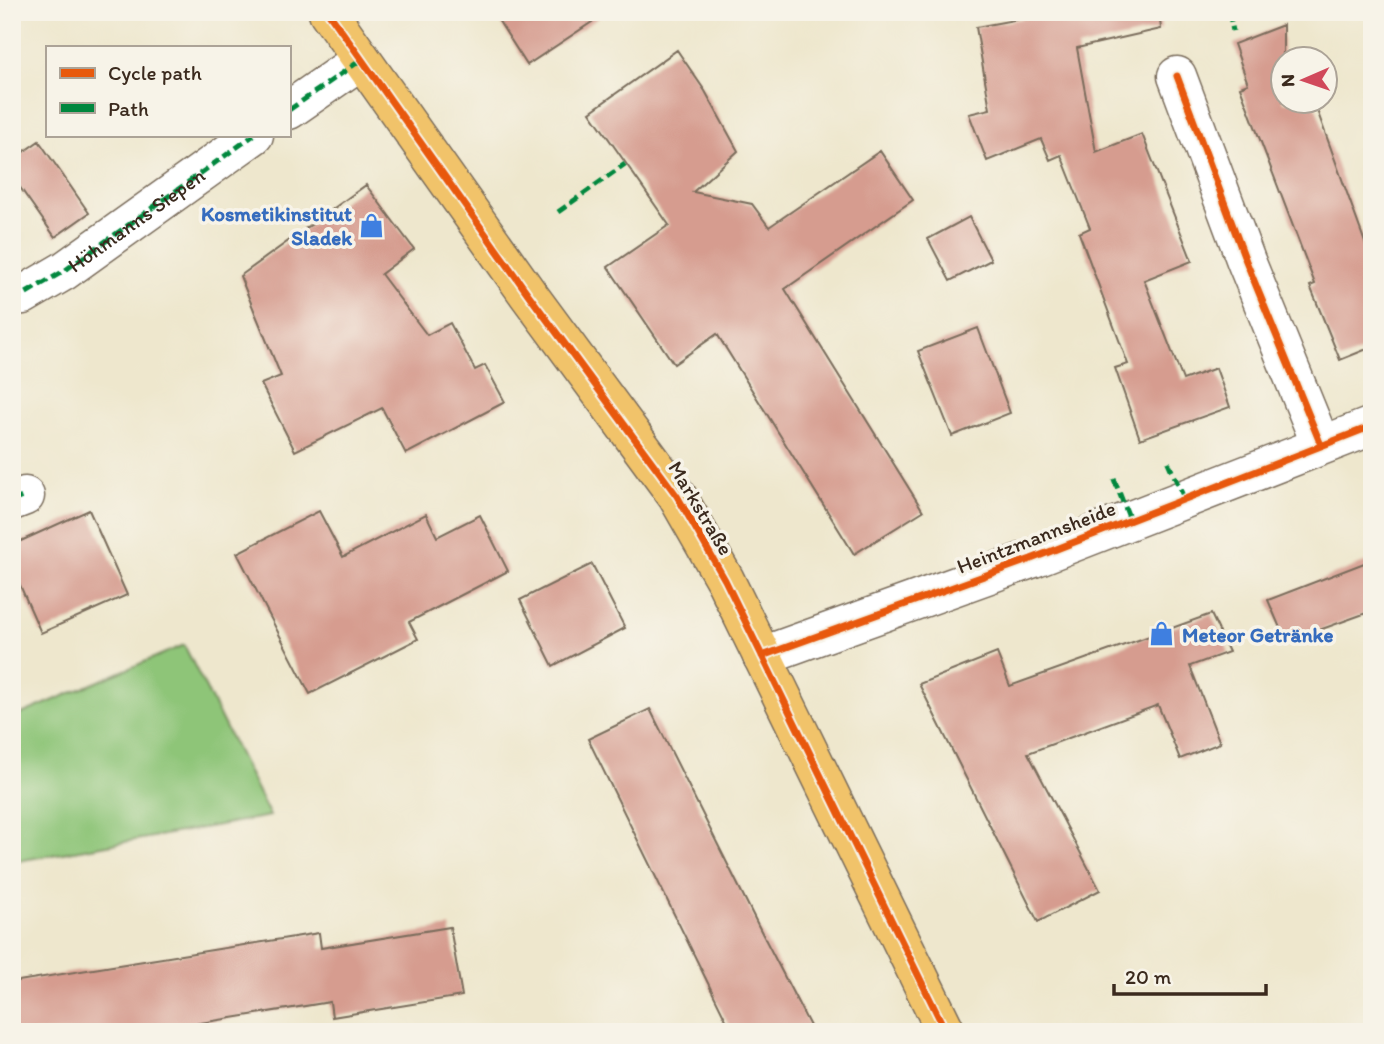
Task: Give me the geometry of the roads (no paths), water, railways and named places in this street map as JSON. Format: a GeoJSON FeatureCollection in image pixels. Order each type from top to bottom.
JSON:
{"type":"FeatureCollection","features":[{"type":"Feature","properties":{"kind":"main road","name":"Markstraße"},"geometry":{"type":"LineString","coordinates":[[328,12],[527,294],[677,496],[724,580],[946,1032]]}},
{"type":"Feature","properties":{"kind":"street"},"geometry":{"type":"LineString","coordinates":[[290,109],[361,60]]}},
{"type":"Feature","properties":{"kind":"street"},"geometry":{"type":"LineString","coordinates":[[1177,76],[1246,261],[1321,444]]}},
{"type":"Feature","properties":{"kind":"street","name":"Höhmanns Siepen"},"geometry":{"type":"LineString","coordinates":[[12,296],[23,295],[64,271],[253,136]]}},
{"type":"Feature","properties":{"kind":"street","name":"Heintzmannsheide"},"geometry":{"type":"LineString","coordinates":[[762,656],[1031,559],[1372,426]]}},
{"type":"Feature","properties":{"kind":"place","name":"Kosmetikinstitut Sladek"},"geometry":{"type":"Point","coordinates":[372,225]}},
{"type":"Feature","properties":{"kind":"place","name":"Meteor Getränke"},"geometry":{"type":"Point","coordinates":[1162,634]}}]}
